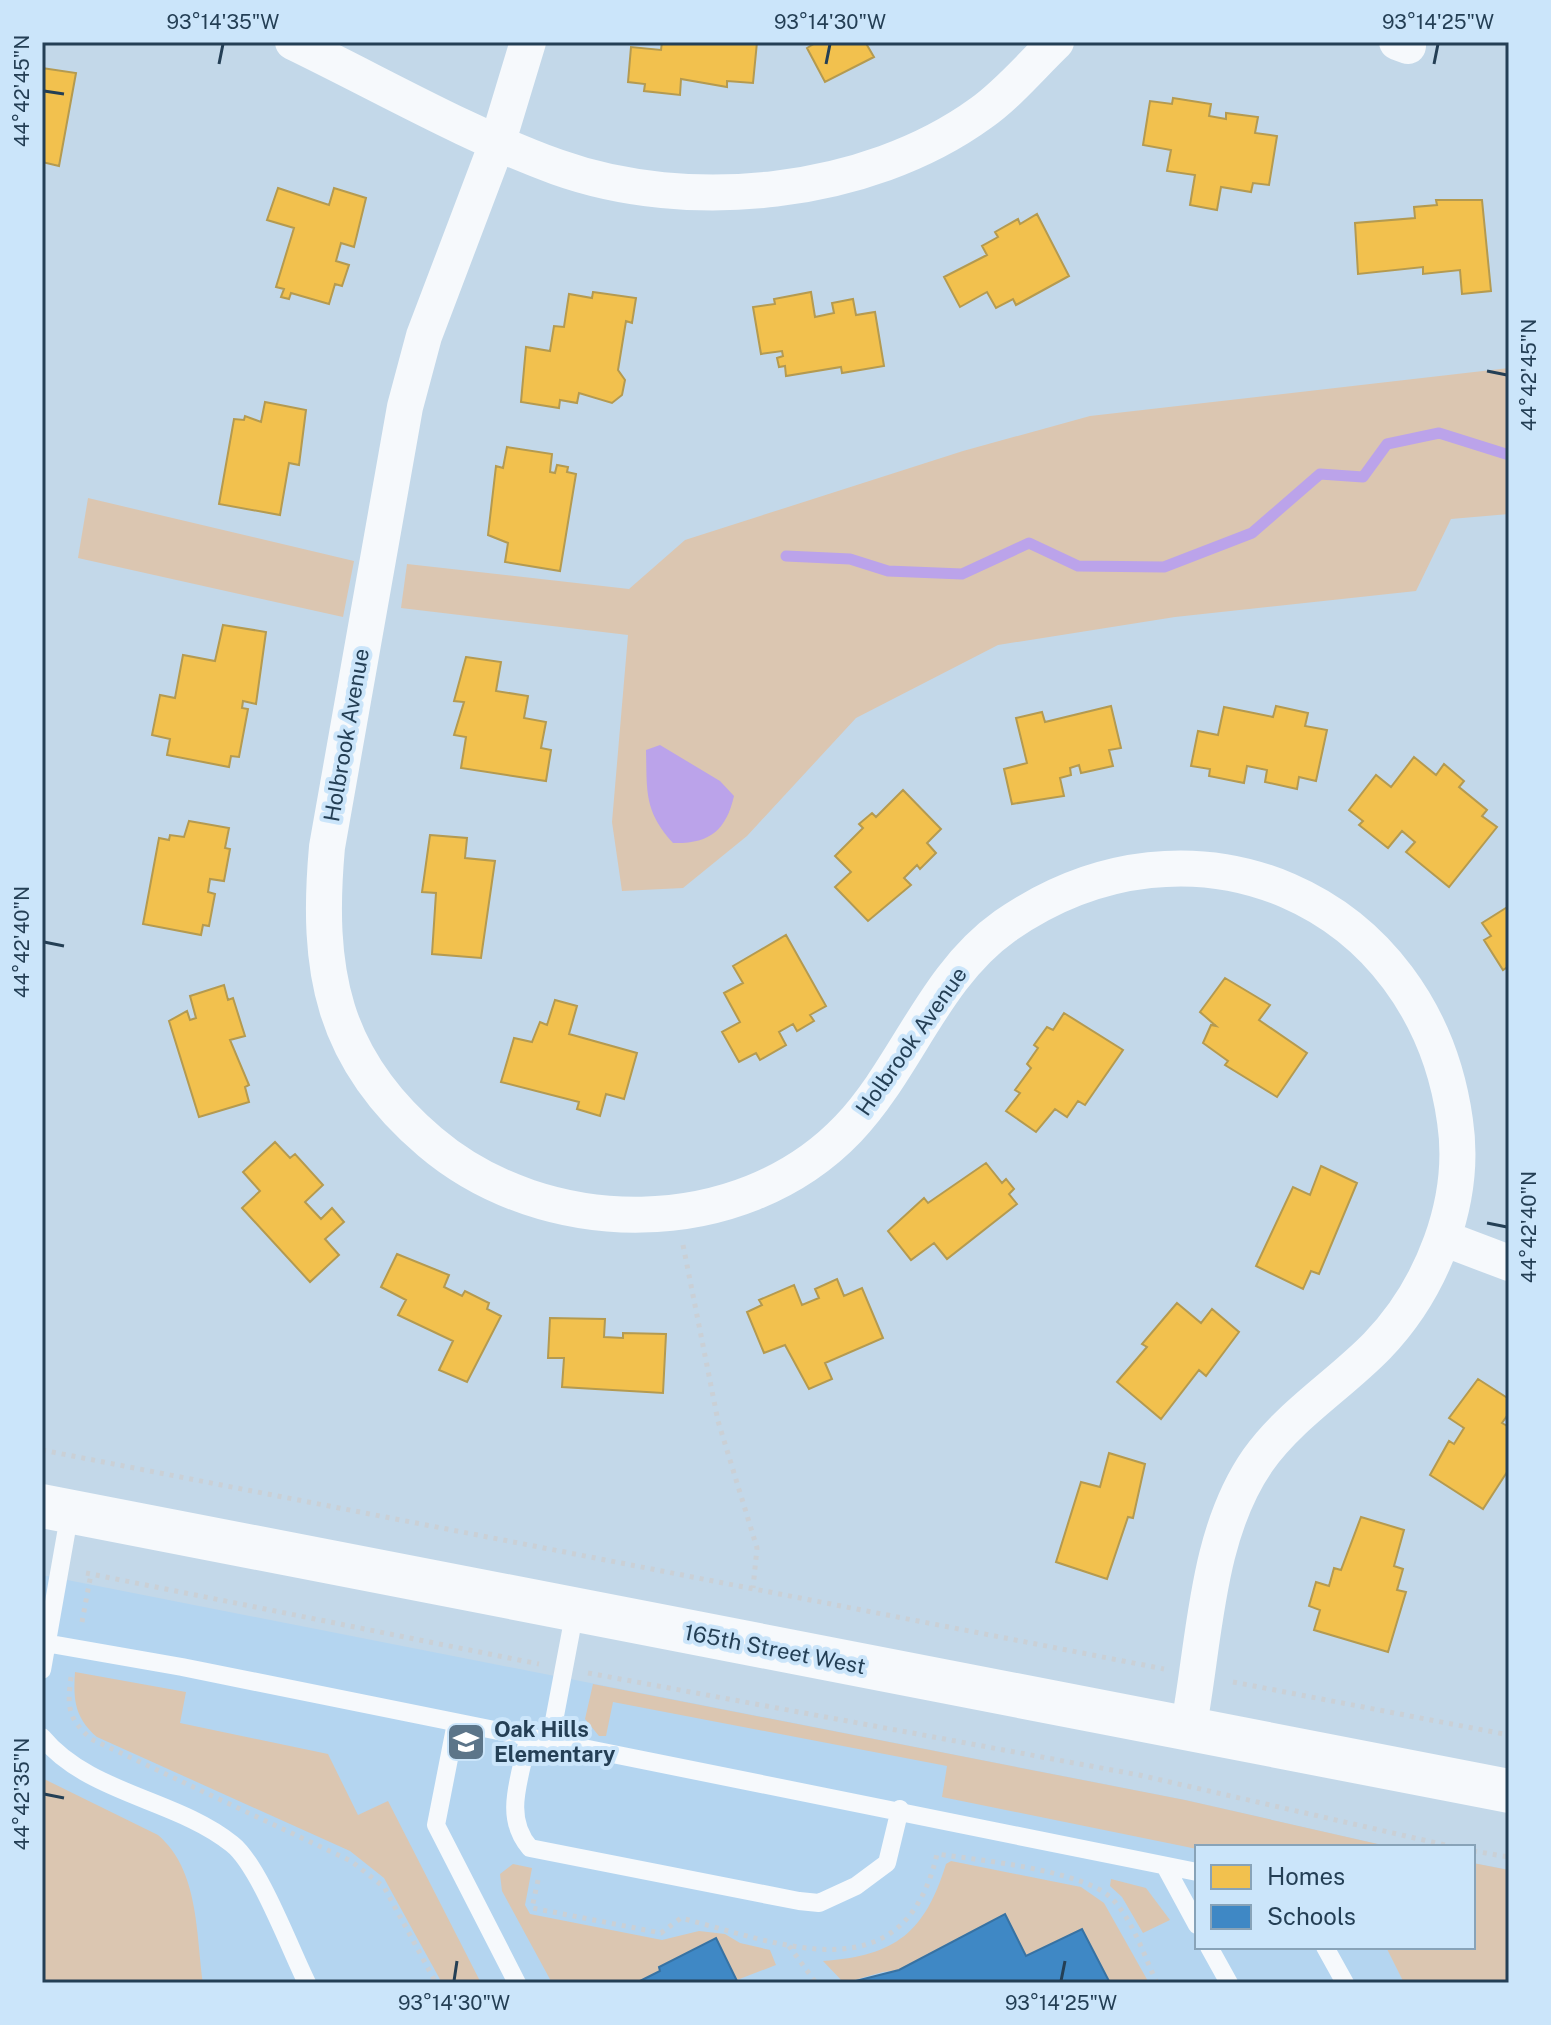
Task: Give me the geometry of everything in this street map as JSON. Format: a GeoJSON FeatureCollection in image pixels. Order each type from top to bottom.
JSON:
{"type":"FeatureCollection","features":[{"type":"Feature","properties":{"kind":"street"},"geometry":{"type":"LineString","coordinates":[[293,42],[558,167],[671,191],[725,193],[780,188],[875,165],[947,135],[983,112],[1056,42]]}},
{"type":"Feature","properties":{"kind":"street","name":"Holbrook Avenue"},"geometry":{"type":"LineString","coordinates":[[528,42],[498,141],[445,273],[405,407],[327,847],[322,906],[330,993],[344,1027],[390,1101],[411,1126],[445,1155],[509,1191],[541,1202],[606,1213],[677,1213],[706,1207],[787,1176],[846,1131],[947,984],[974,952],[1002,928],[1047,900],[1093,881],[1145,869],[1194,867],[1243,874],[1294,892],[1340,920],[1377,952],[1409,989],[1434,1037],[1450,1082],[1458,1136],[1454,1190],[1443,1238],[1426,1276],[1395,1324],[1376,1347],[1300,1415],[1258,1460],[1231,1514],[1215,1569],[1188,1730]]}},
{"type":"Feature","properties":{"kind":"street"},"geometry":{"type":"LineString","coordinates":[[1443,1238],[1509,1263]]}},
{"type":"Feature","properties":{"kind":"street","name":"165th Street West"},"geometry":{"type":"LineString","coordinates":[[56,1508],[1509,1791]]}},
{"type":"Feature","properties":{"kind":"lane"},"geometry":{"type":"LineString","coordinates":[[42,1670],[61,1567],[56,1508]]}},
{"type":"Feature","properties":{"kind":"lane"},"geometry":{"type":"LineString","coordinates":[[550,1742],[575,1610]]}},
{"type":"Feature","properties":{"kind":"lane"},"geometry":{"type":"LineString","coordinates":[[45,1643],[182,1667],[528,1738],[900,1809],[1195,1872]]}},
{"type":"Feature","properties":{"kind":"lane"},"geometry":{"type":"LineString","coordinates":[[456,1723],[436,1825],[517,1983]]}},
{"type":"Feature","properties":{"kind":"lane"},"geometry":{"type":"LineString","coordinates":[[42,1737],[56,1753],[95,1776],[234,1845],[251,1866],[307,1983]]}},
{"type":"Feature","properties":{"kind":"lane"},"geometry":{"type":"LineString","coordinates":[[528,1738],[513,1817],[517,1834],[530,1848],[784,1899],[819,1903],[856,1886],[877,1871],[887,1863],[900,1809]]}},
{"type":"Feature","properties":{"kind":"lane"},"geometry":{"type":"LineString","coordinates":[[1165,1866],[1195,1921]]}},
{"type":"Feature","properties":{"kind":"lane"},"geometry":{"type":"LineString","coordinates":[[1210,1949],[1229,1983]]}},
{"type":"Feature","properties":{"kind":"lane"},"geometry":{"type":"LineString","coordinates":[[1326,1949],[1345,1983]]}},
{"type":"Feature","properties":{"kind":"path"},"geometry":{"type":"LineString","coordinates":[[677,1213],[718,1421],[757,1548],[753,1588]]}},
{"type":"Feature","properties":{"kind":"path"},"geometry":{"type":"LineString","coordinates":[[42,1450],[867,1610]]}},
{"type":"Feature","properties":{"kind":"path"},"geometry":{"type":"LineString","coordinates":[[61,1567],[564,1669],[1139,1775],[1445,1845]]}},
{"type":"Feature","properties":{"kind":"path"},"geometry":{"type":"LineString","coordinates":[[1475,1851],[1509,1857]]}},
{"type":"Feature","properties":{"kind":"path"},"geometry":{"type":"LineString","coordinates":[[788,1945],[816,1983]]}},
{"type":"Feature","properties":{"kind":"shaded area"},"geometry":{"type":"Polygon","coordinates":[[[1509,368],[1509,514],[1451,519],[1416,591],[1175,617],[998,645],[856,718],[747,836],[683,888],[622,891],[612,822],[628,635],[401,608],[407,564],[629,589],[685,540],[963,451],[1090,416],[1509,368]]]}},
{"type":"Feature","properties":{"kind":"shaded area"},"geometry":{"type":"Polygon","coordinates":[[[88,498],[354,561],[343,617],[78,558],[88,498]]]}},
{"type":"Feature","properties":{"kind":"shaded area"},"geometry":{"type":"Polygon","coordinates":[[[660,745],[720,781],[734,796],[721,827],[706,838],[673,843],[652,811],[647,789],[646,750],[660,745]]]}},
{"type":"Feature","properties":{"kind":"shaded area","name":"Oak Hills Elementary"},"geometry":{"type":"Polygon","coordinates":[[[42,1575],[1185,1800],[1382,1845],[1195,1845],[1195,1949],[1475,1949],[1475,1863],[1509,1870],[1509,1983],[42,1983],[42,1575]]]}},
{"type":"Feature","properties":{"kind":"shaded area"},"geometry":{"type":"Polygon","coordinates":[[[75,1672],[186,1692],[180,1723],[328,1754],[358,1815],[388,1801],[481,1983],[442,1983],[384,1878],[350,1851],[97,1737],[84,1723],[77,1708],[75,1672]]]}},
{"type":"Feature","properties":{"kind":"shaded area"},"geometry":{"type":"Polygon","coordinates":[[[593,1684],[1185,1800],[1382,1845],[1195,1845],[1195,1849],[942,1797],[947,1766],[613,1702],[606,1736],[599,1736],[585,1719],[593,1684]]]}},
{"type":"Feature","properties":{"kind":"shaded area"},"geometry":{"type":"Polygon","coordinates":[[[42,1778],[158,1835],[171,1849],[181,1866],[193,1903],[203,1983],[42,1983],[42,1778]]]}},
{"type":"Feature","properties":{"kind":"shaded area"},"geometry":{"type":"Polygon","coordinates":[[[951,1861],[1081,1887],[1104,1903],[1149,1983],[1110,1983],[1082,1930],[1026,1956],[883,1972],[844,1983],[823,1961],[870,1953],[904,1936],[928,1907],[946,1864],[951,1861]]]}},
{"type":"Feature","properties":{"kind":"shaded area"},"geometry":{"type":"Polygon","coordinates":[[[1475,1863],[1509,1870],[1509,1983],[1404,1983],[1387,1949],[1475,1949],[1475,1863]]]}},
{"type":"Feature","properties":{"kind":"shaded area"},"geometry":{"type":"Polygon","coordinates":[[[513,1864],[532,1868],[525,1905],[530,1914],[662,1940],[699,1931],[725,1934],[740,1943],[770,1950],[776,1965],[737,1980],[716,1938],[659,1967],[660,1971],[636,1983],[552,1983],[502,1891],[500,1874],[513,1864]]]}},
{"type":"Feature","properties":{"kind":"shaded area"},"geometry":{"type":"Polygon","coordinates":[[[1111,1879],[1146,1888],[1170,1920],[1143,1933],[1122,1897],[1110,1886],[1111,1879]]]}},
{"type":"Feature","properties":{"kind":"building: Homes"},"geometry":{"type":"Polygon","coordinates":[[[662,42],[757,42],[753,83],[727,81],[727,87],[681,79],[680,95],[644,91],[645,84],[628,82],[631,47],[661,50],[662,42]]]}},
{"type":"Feature","properties":{"kind":"building: Homes"},"geometry":{"type":"Polygon","coordinates":[[[817,42],[872,42],[867,45],[874,57],[825,82],[807,48],[817,42]]]}},
{"type":"Feature","properties":{"kind":"building: Homes"},"geometry":{"type":"Polygon","coordinates":[[[42,68],[76,73],[59,166],[42,162],[42,68]]]}},
{"type":"Feature","properties":{"kind":"building: Homes"},"geometry":{"type":"Polygon","coordinates":[[[1173,98],[1211,104],[1209,116],[1226,119],[1226,113],[1258,117],[1255,133],[1277,136],[1269,185],[1253,183],[1251,192],[1221,187],[1217,210],[1190,205],[1195,175],[1167,171],[1171,150],[1143,145],[1150,101],[1172,104],[1173,98]]]}},
{"type":"Feature","properties":{"kind":"building: Homes"},"geometry":{"type":"Polygon","coordinates":[[[278,188],[329,205],[334,188],[366,198],[354,247],[341,243],[336,261],[349,265],[342,286],[335,284],[329,304],[291,293],[289,299],[281,297],[284,289],[276,287],[294,228],[267,220],[278,188]]]}},
{"type":"Feature","properties":{"kind":"building: Homes"},"geometry":{"type":"Polygon","coordinates":[[[1436,200],[1482,200],[1491,291],[1462,294],[1460,270],[1423,274],[1423,267],[1358,274],[1355,223],[1415,218],[1414,207],[1437,205],[1436,200]]]}},
{"type":"Feature","properties":{"kind":"building: Homes"},"geometry":{"type":"Polygon","coordinates":[[[1037,214],[1069,276],[1016,305],[1013,299],[996,308],[987,292],[960,307],[944,277],[987,255],[982,246],[998,237],[995,232],[1018,219],[1020,224],[1037,214]]]}},
{"type":"Feature","properties":{"kind":"building: Homes"},"geometry":{"type":"Polygon","coordinates":[[[593,292],[636,298],[632,323],[626,321],[618,370],[625,380],[622,395],[612,403],[579,393],[577,403],[560,400],[559,408],[521,402],[526,347],[550,351],[554,326],[564,327],[569,294],[592,298],[593,292]]]}},
{"type":"Feature","properties":{"kind":"building: Homes"},"geometry":{"type":"Polygon","coordinates":[[[811,292],[815,317],[834,313],[832,303],[853,299],[856,315],[875,312],[884,366],[842,373],[841,367],[786,376],[785,366],[779,367],[777,358],[783,356],[782,351],[761,354],[753,307],[775,304],[774,299],[811,292]]]}},
{"type":"Feature","properties":{"kind":"building: Homes"},"geometry":{"type":"Polygon","coordinates":[[[265,402],[306,410],[299,465],[289,463],[280,515],[219,504],[234,419],[244,420],[245,416],[261,422],[265,402]]]}},
{"type":"Feature","properties":{"kind":"building: Homes"},"geometry":{"type":"Polygon","coordinates":[[[507,447],[552,454],[550,472],[555,473],[557,465],[568,467],[567,472],[576,474],[560,571],[505,562],[508,543],[488,535],[496,466],[503,468],[507,447]]]}},
{"type":"Feature","properties":{"kind":"building: Homes"},"geometry":{"type":"Polygon","coordinates":[[[223,625],[266,632],[256,704],[243,701],[242,708],[248,709],[239,757],[231,756],[229,767],[167,755],[170,739],[152,735],[160,695],[175,698],[183,655],[215,661],[223,625]]]}},
{"type":"Feature","properties":{"kind":"building: Homes"},"geometry":{"type":"Polygon","coordinates":[[[466,657],[501,662],[496,691],[528,696],[524,718],[546,722],[541,748],[551,750],[546,781],[461,768],[466,737],[454,735],[464,702],[454,701],[466,657]]]}},
{"type":"Feature","properties":{"kind":"building: Homes"},"geometry":{"type":"Polygon","coordinates":[[[1111,706],[1121,748],[1109,750],[1113,766],[1081,773],[1079,765],[1070,768],[1071,775],[1060,778],[1064,796],[1012,804],[1004,769],[1027,763],[1016,718],[1042,712],[1045,722],[1111,706]]]}},
{"type":"Feature","properties":{"kind":"building: Homes"},"geometry":{"type":"Polygon","coordinates":[[[1276,706],[1308,713],[1305,726],[1327,730],[1316,781],[1299,777],[1297,789],[1265,782],[1267,770],[1247,766],[1244,783],[1209,776],[1210,769],[1191,766],[1198,731],[1218,735],[1224,707],[1273,717],[1276,706]]]}},
{"type":"Feature","properties":{"kind":"building: Homes"},"geometry":{"type":"Polygon","coordinates":[[[1414,757],[1436,775],[1444,764],[1464,781],[1459,787],[1487,810],[1482,816],[1497,827],[1449,887],[1406,852],[1415,842],[1402,831],[1388,848],[1359,825],[1363,821],[1349,810],[1376,775],[1391,787],[1414,757]]]}},
{"type":"Feature","properties":{"kind":"building: Homes"},"geometry":{"type":"Polygon","coordinates":[[[903,790],[941,829],[927,843],[936,853],[920,869],[917,865],[904,878],[911,885],[868,921],[835,887],[851,872],[835,856],[863,828],[859,824],[872,813],[876,817],[903,790]]]}},
{"type":"Feature","properties":{"kind":"building: Homes"},"geometry":{"type":"Polygon","coordinates":[[[189,821],[229,828],[225,848],[230,849],[224,881],[210,879],[208,892],[215,894],[209,926],[203,925],[201,935],[143,924],[159,838],[169,840],[170,835],[184,837],[189,821]]]}},
{"type":"Feature","properties":{"kind":"building: Homes"},"geometry":{"type":"Polygon","coordinates":[[[430,835],[467,838],[465,858],[495,861],[481,958],[432,954],[436,893],[422,892],[430,835]]]}},
{"type":"Feature","properties":{"kind":"building: Homes"},"geometry":{"type":"Polygon","coordinates":[[[1509,906],[1509,966],[1503,970],[1484,940],[1491,936],[1482,923],[1509,906]]]}},
{"type":"Feature","properties":{"kind":"building: Homes"},"geometry":{"type":"Polygon","coordinates":[[[786,935],[826,1006],[810,1015],[814,1021],[797,1031],[793,1024],[779,1032],[786,1045],[760,1060],[756,1053],[739,1062],[722,1032],[740,1022],[724,993],[743,983],[733,966],[786,935]]]}},
{"type":"Feature","properties":{"kind":"building: Homes"},"geometry":{"type":"Polygon","coordinates":[[[1225,978],[1270,1005],[1259,1020],[1307,1053],[1277,1097],[1225,1065],[1228,1061],[1203,1043],[1211,1025],[1216,1026],[1200,1012],[1225,978]]]}},
{"type":"Feature","properties":{"kind":"building: Homes"},"geometry":{"type":"Polygon","coordinates":[[[224,985],[228,1000],[233,998],[245,1036],[230,1040],[249,1085],[245,1087],[249,1102],[199,1117],[169,1021],[187,1011],[190,1020],[196,1018],[190,996],[224,985]]]}},
{"type":"Feature","properties":{"kind":"building: Homes"},"geometry":{"type":"Polygon","coordinates":[[[555,1000],[577,1006],[569,1034],[637,1053],[624,1099],[606,1094],[600,1116],[577,1109],[579,1102],[501,1082],[514,1038],[532,1042],[540,1022],[547,1025],[555,1000]]]}},
{"type":"Feature","properties":{"kind":"building: Homes"},"geometry":{"type":"Polygon","coordinates":[[[1064,1013],[1123,1050],[1085,1105],[1078,1101],[1067,1117],[1055,1109],[1036,1132],[1006,1111],[1020,1093],[1015,1090],[1031,1068],[1027,1064],[1038,1048],[1034,1045],[1047,1027],[1053,1030],[1064,1013]]]}},
{"type":"Feature","properties":{"kind":"building: Homes"},"geometry":{"type":"Polygon","coordinates":[[[275,1142],[290,1158],[295,1154],[323,1185],[305,1202],[321,1219],[332,1208],[344,1222],[325,1239],[339,1255],[310,1282],[242,1208],[260,1191],[243,1172],[275,1142]]]}},
{"type":"Feature","properties":{"kind":"building: Homes"},"geometry":{"type":"Polygon","coordinates":[[[986,1163],[1002,1183],[1006,1179],[1014,1189],[1009,1194],[1017,1204],[947,1259],[934,1243],[911,1260],[888,1231],[924,1198],[928,1203],[986,1163]]]}},
{"type":"Feature","properties":{"kind":"building: Homes"},"geometry":{"type":"Polygon","coordinates":[[[1321,1166],[1357,1183],[1319,1274],[1311,1271],[1303,1289],[1256,1266],[1293,1187],[1310,1195],[1321,1166]]]}},
{"type":"Feature","properties":{"kind":"building: Homes"},"geometry":{"type":"Polygon","coordinates":[[[397,1254],[449,1275],[444,1287],[462,1296],[465,1291],[489,1303],[487,1309],[501,1316],[467,1382],[439,1370],[453,1341],[398,1315],[406,1300],[381,1287],[397,1254]]]}},
{"type":"Feature","properties":{"kind":"building: Homes"},"geometry":{"type":"Polygon","coordinates":[[[837,1279],[844,1296],[862,1288],[883,1338],[825,1363],[832,1379],[809,1389],[785,1345],[764,1353],[747,1312],[762,1305],[759,1300],[794,1285],[802,1305],[819,1298],[815,1289],[837,1279]]]}},
{"type":"Feature","properties":{"kind":"building: Homes"},"geometry":{"type":"Polygon","coordinates":[[[1177,1303],[1201,1323],[1212,1309],[1239,1332],[1206,1376],[1199,1370],[1161,1419],[1117,1382],[1147,1347],[1142,1344],[1177,1303]]]}},
{"type":"Feature","properties":{"kind":"building: Homes"},"geometry":{"type":"Polygon","coordinates":[[[550,1318],[605,1319],[604,1337],[623,1338],[623,1333],[666,1334],[663,1393],[562,1387],[564,1358],[548,1358],[550,1318]]]}},
{"type":"Feature","properties":{"kind":"building: Homes"},"geometry":{"type":"Polygon","coordinates":[[[1478,1379],[1509,1399],[1509,1413],[1502,1423],[1509,1427],[1509,1469],[1483,1509],[1430,1475],[1449,1441],[1454,1444],[1464,1428],[1449,1418],[1478,1379]]]}},
{"type":"Feature","properties":{"kind":"building: Homes"},"geometry":{"type":"Polygon","coordinates":[[[1109,1453],[1145,1464],[1133,1518],[1128,1517],[1107,1579],[1056,1562],[1081,1482],[1100,1487],[1109,1453]]]}},
{"type":"Feature","properties":{"kind":"building: Homes"},"geometry":{"type":"Polygon","coordinates":[[[1361,1517],[1404,1530],[1394,1566],[1403,1569],[1397,1590],[1406,1592],[1388,1652],[1314,1630],[1320,1610],[1309,1606],[1316,1582],[1329,1586],[1334,1568],[1341,1570],[1361,1517]]]}},
{"type":"Feature","properties":{"kind":"building: Schools"},"geometry":{"type":"Polygon","coordinates":[[[1005,1914],[1026,1956],[1082,1929],[1110,1983],[848,1983],[899,1970],[1005,1914]]]}},
{"type":"Feature","properties":{"kind":"building: Schools"},"geometry":{"type":"Polygon","coordinates":[[[716,1938],[738,1983],[636,1983],[660,1971],[659,1967],[716,1938]]]}},
{"type":"Feature","properties":{"kind":"waterway"},"geometry":{"type":"LineString","coordinates":[[786,556],[850,559],[888,571],[962,574],[1029,543],[1078,566],[1164,567],[1252,533],[1320,474],[1363,477],[1387,444],[1439,433],[1509,455]]}},
{"type":"Feature","properties":{"kind":"place","name":"Oak Hills Elementary"},"geometry":{"type":"Point","coordinates":[466,1742]}}]}
